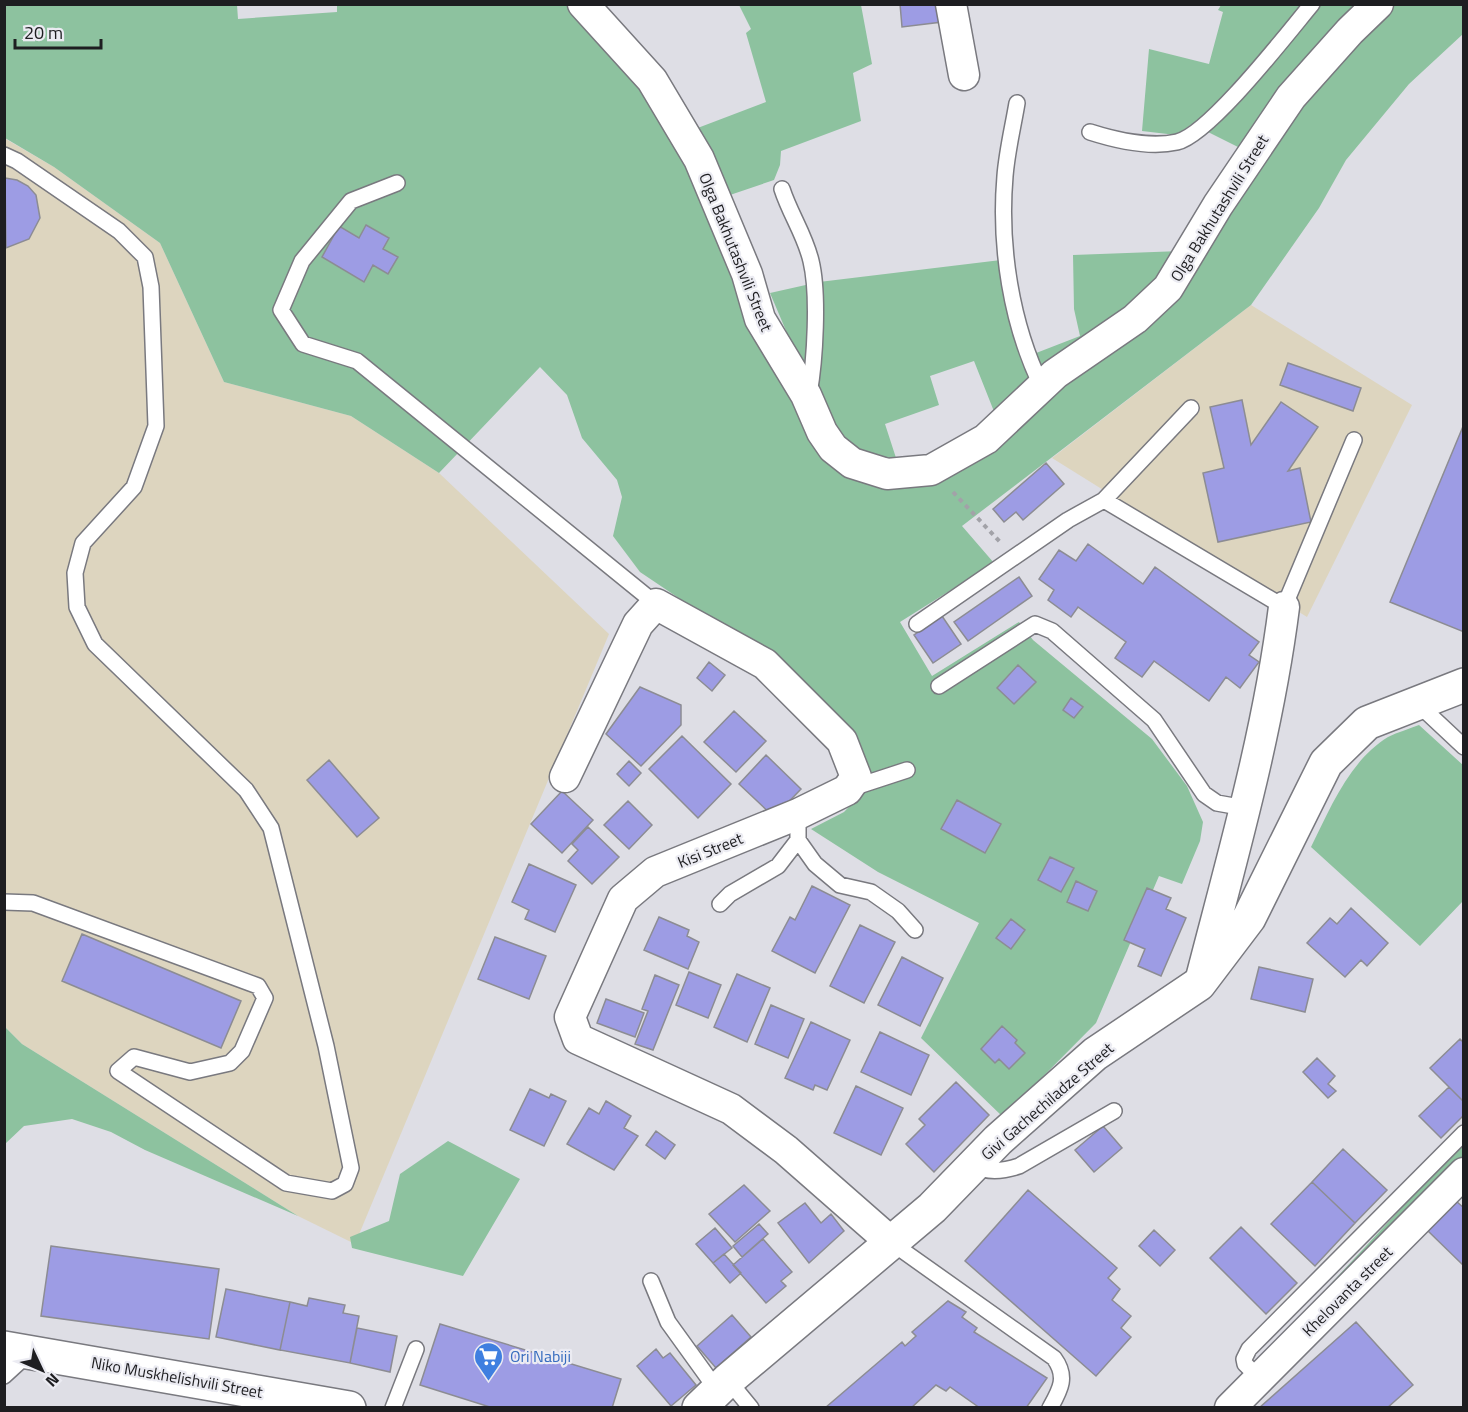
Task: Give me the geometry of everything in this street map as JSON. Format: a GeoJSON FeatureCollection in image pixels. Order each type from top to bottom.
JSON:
{"type":"FeatureCollection","features":[{"type":"Feature","properties":{"kind":"street","name":"Olga Bakhutashvili Street"},"geometry":{"type":"LineString","coordinates":[[582,4],[628,51],[652,80],[699,159],[747,274],[760,319],[808,400],[822,432],[833,448],[852,463],[887,474],[931,470],[986,439],[1055,374],[1135,319],[1168,288],[1218,205],[1292,97],[1377,4]]}},
{"type":"Feature","properties":{"kind":"street"},"geometry":{"type":"LineString","coordinates":[[951,4],[964,75]]}},
{"type":"Feature","properties":{"kind":"street"},"geometry":{"type":"LineString","coordinates":[[565,777],[638,624],[656,604],[765,664],[842,741],[856,777],[847,790]]}},
{"type":"Feature","properties":{"kind":"street"},"geometry":{"type":"LineString","coordinates":[[1199,984],[1245,808],[1273,674],[1284,608]]}},
{"type":"Feature","properties":{"kind":"street","name":"Givi Gachechiladze Street"},"geometry":{"type":"LineString","coordinates":[[714,1392],[892,1243],[974,1166],[998,1140],[1095,1054],[1199,984],[1249,918],[1326,763],[1367,723],[1464,685]]}},
{"type":"Feature","properties":{"kind":"street","name":"Kisi Street"},"geometry":{"type":"LineString","coordinates":[[847,790],[798,827],[655,872],[623,899],[570,1017],[578,1039],[731,1109],[786,1149],[892,1243]]}},
{"type":"Feature","properties":{"kind":"street","name":"Khelovanta street"},"geometry":{"type":"LineString","coordinates":[[1230,1407],[1464,1173]]}},
{"type":"Feature","properties":{"kind":"street","name":"Niko Muskhelishvili Street"},"geometry":{"type":"LineString","coordinates":[[17,1350],[299,1403],[349,1407]]}},
{"type":"Feature","properties":{"kind":"lane"},"geometry":{"type":"LineString","coordinates":[[604,4],[628,51]]}},
{"type":"Feature","properties":{"kind":"lane"},"geometry":{"type":"LineString","coordinates":[[1090,132],[1159,144],[1178,142],[1195,134],[1215,117],[1312,4]]}},
{"type":"Feature","properties":{"kind":"lane"},"geometry":{"type":"LineString","coordinates":[[1017,103],[1005,174],[1003,221],[1018,325],[1028,358],[1042,387]]}},
{"type":"Feature","properties":{"kind":"lane"},"geometry":{"type":"LineString","coordinates":[[4,155],[17,161],[119,231],[145,257],[151,287],[156,426],[134,487],[83,543],[75,573],[77,607],[94,644],[246,790],[271,828],[326,1046],[351,1168],[345,1184],[332,1191],[286,1183],[118,1071],[134,1057],[190,1072],[230,1063],[242,1051],[265,998],[258,986],[33,903],[4,902]]}},
{"type":"Feature","properties":{"kind":"lane"},"geometry":{"type":"LineString","coordinates":[[398,183],[351,201],[302,261],[280,310],[303,344],[357,360],[656,604]]}},
{"type":"Feature","properties":{"kind":"lane"},"geometry":{"type":"LineString","coordinates":[[782,189],[801,228],[812,263],[813,367],[808,400]]}},
{"type":"Feature","properties":{"kind":"lane"},"geometry":{"type":"LineString","coordinates":[[917,624],[1068,520],[1104,500],[1191,408]]}},
{"type":"Feature","properties":{"kind":"lane"},"geometry":{"type":"LineString","coordinates":[[1104,500],[1284,608],[1354,440]]}},
{"type":"Feature","properties":{"kind":"lane"},"geometry":{"type":"LineString","coordinates":[[939,686],[1035,624],[1052,632],[1154,720],[1204,794],[1217,803],[1245,808]]}},
{"type":"Feature","properties":{"kind":"lane"},"geometry":{"type":"LineString","coordinates":[[1417,703],[1464,747]]}},
{"type":"Feature","properties":{"kind":"lane"},"geometry":{"type":"LineString","coordinates":[[847,790],[907,770]]}},
{"type":"Feature","properties":{"kind":"lane"},"geometry":{"type":"LineString","coordinates":[[720,904],[730,894],[778,866],[798,827]]}},
{"type":"Feature","properties":{"kind":"lane"},"geometry":{"type":"LineString","coordinates":[[798,827],[814,864],[840,885],[872,892],[898,911],[915,930]]}},
{"type":"Feature","properties":{"kind":"lane"},"geometry":{"type":"LineString","coordinates":[[974,1166],[981,1169],[1005,1170],[1019,1166],[1114,1111]]}},
{"type":"Feature","properties":{"kind":"lane"},"geometry":{"type":"LineString","coordinates":[[1259,1378],[1245,1364],[1244,1359],[1249,1350],[1464,1133]]}},
{"type":"Feature","properties":{"kind":"lane"},"geometry":{"type":"LineString","coordinates":[[892,1243],[1054,1358],[1061,1367],[1062,1378],[1061,1389],[1050,1407]]}},
{"type":"Feature","properties":{"kind":"lane"},"geometry":{"type":"LineString","coordinates":[[651,1281],[668,1322],[714,1392],[751,1407]]}},
{"type":"Feature","properties":{"kind":"lane"},"geometry":{"type":"LineString","coordinates":[[4,1376],[17,1350]]}},
{"type":"Feature","properties":{"kind":"lane"},"geometry":{"type":"LineString","coordinates":[[393,1407],[416,1350]]}},
{"type":"Feature","properties":{"kind":"path"},"geometry":{"type":"LineString","coordinates":[[952,484],[953,494],[1006,549]]}},
{"type":"Feature","properties":{"kind":"shaded area"},"geometry":{"type":"Polygon","coordinates":[[[4,138],[54,167],[160,243],[224,382],[351,416],[439,473],[609,634],[355,1244],[298,1216],[22,1044],[5,1027],[4,138]]]}},
{"type":"Feature","properties":{"kind":"shaded area"},"geometry":{"type":"Polygon","coordinates":[[[1251,305],[1412,405],[1307,617],[1052,458],[1251,305]]]}},
{"type":"Feature","properties":{"kind":"green space"},"geometry":{"type":"Polygon","coordinates":[[[337,4],[567,5],[604,36],[684,147],[786,384],[887,483],[1018,419],[1153,316],[1261,155],[1377,15],[1393,5],[1463,5],[1463,34],[1409,84],[1346,160],[1319,208],[1251,305],[962,526],[994,563],[900,622],[932,676],[1019,622],[1033,640],[1152,739],[1187,786],[1203,822],[1200,841],[1182,884],[1159,876],[1096,1023],[1003,1117],[921,1038],[979,923],[878,872],[811,829],[844,812],[866,789],[772,661],[640,572],[613,536],[622,497],[617,480],[582,438],[567,395],[540,367],[439,473],[351,416],[224,382],[160,243],[54,167],[5,138],[5,5],[237,5],[238,19],[337,12],[337,4]]]}},
{"type":"Feature","properties":{"kind":"green space"},"geometry":{"type":"Polygon","coordinates":[[[739,5],[861,5],[872,64],[853,73],[861,121],[781,151],[780,165],[774,180],[730,195],[695,129],[766,102],[746,33],[751,29],[739,5]]]}},
{"type":"Feature","properties":{"kind":"green space"},"geometry":{"type":"Polygon","coordinates":[[[1221,5],[1367,5],[1246,151],[1192,124],[1176,135],[1142,131],[1149,49],[1209,64],[1223,12],[1218,10],[1221,5]]]}},
{"type":"Feature","properties":{"kind":"green space"},"geometry":{"type":"Polygon","coordinates":[[[1181,251],[1159,286],[1043,375],[1031,355],[1080,336],[1074,309],[1073,255],[1181,251]]]}},
{"type":"Feature","properties":{"kind":"green space"},"geometry":{"type":"Polygon","coordinates":[[[1001,260],[1015,342],[1031,384],[997,419],[974,361],[930,376],[939,405],[885,424],[897,461],[850,456],[801,366],[770,293],[819,282],[1001,260]]]}},
{"type":"Feature","properties":{"kind":"green space"},"geometry":{"type":"Polygon","coordinates":[[[1419,725],[1464,766],[1463,901],[1420,946],[1311,847],[1333,802],[1362,759],[1388,737],[1419,725]]]}},
{"type":"Feature","properties":{"kind":"green space"},"geometry":{"type":"Polygon","coordinates":[[[5,1027],[22,1044],[298,1216],[145,1150],[111,1132],[72,1119],[24,1126],[5,1144],[5,1027]]]}},
{"type":"Feature","properties":{"kind":"green space"},"geometry":{"type":"Polygon","coordinates":[[[448,1141],[520,1179],[463,1276],[352,1248],[350,1237],[389,1221],[400,1174],[448,1141]]]}},
{"type":"Feature","properties":{"kind":"green space"},"geometry":{"type":"Polygon","coordinates":[[[1463,1142],[1463,1160],[1283,1335],[1463,1142]]]}},
{"type":"Feature","properties":{"kind":"building"},"geometry":{"type":"Polygon","coordinates":[[[900,4],[939,4],[942,22],[902,27],[900,4]]]}},
{"type":"Feature","properties":{"kind":"building"},"geometry":{"type":"Polygon","coordinates":[[[5,178],[17,180],[28,186],[36,195],[40,218],[29,239],[6,248],[5,178]]]}},
{"type":"Feature","properties":{"kind":"building"},"geometry":{"type":"Polygon","coordinates":[[[366,225],[389,238],[383,249],[398,257],[388,274],[373,265],[364,282],[322,257],[339,226],[359,238],[366,225]]]}},
{"type":"Feature","properties":{"kind":"building"},"geometry":{"type":"Polygon","coordinates":[[[1288,363],[1361,388],[1353,411],[1280,385],[1288,363]]]}},
{"type":"Feature","properties":{"kind":"building"},"geometry":{"type":"Polygon","coordinates":[[[1242,400],[1251,445],[1281,402],[1318,427],[1288,471],[1300,468],[1311,522],[1218,542],[1203,473],[1224,468],[1210,407],[1242,400]]]}},
{"type":"Feature","properties":{"kind":"building"},"geometry":{"type":"Polygon","coordinates":[[[1464,424],[1464,632],[1390,602],[1464,424]]]}},
{"type":"Feature","properties":{"kind":"building"},"geometry":{"type":"Polygon","coordinates":[[[1046,463],[1064,484],[1023,520],[1016,512],[1004,522],[993,509],[1046,463]]]}},
{"type":"Feature","properties":{"kind":"building"},"geometry":{"type":"Polygon","coordinates":[[[1088,544],[1143,584],[1155,567],[1259,642],[1249,655],[1259,662],[1240,688],[1226,677],[1209,701],[1154,661],[1142,677],[1115,658],[1126,642],[1078,607],[1071,617],[1048,600],[1054,590],[1039,579],[1059,550],[1076,561],[1088,544]]]}},
{"type":"Feature","properties":{"kind":"building"},"geometry":{"type":"Polygon","coordinates":[[[1019,577],[1032,596],[968,641],[954,622],[1019,577]]]}},
{"type":"Feature","properties":{"kind":"building"},"geometry":{"type":"Polygon","coordinates":[[[942,616],[961,644],[933,663],[914,635],[942,616]]]}},
{"type":"Feature","properties":{"kind":"building"},"geometry":{"type":"Polygon","coordinates":[[[709,662],[725,675],[712,691],[697,678],[709,662]]]}},
{"type":"Feature","properties":{"kind":"building"},"geometry":{"type":"Polygon","coordinates":[[[1018,665],[1036,682],[1014,704],[997,688],[1018,665]]]}},
{"type":"Feature","properties":{"kind":"building"},"geometry":{"type":"Polygon","coordinates":[[[640,687],[681,705],[681,725],[641,766],[606,734],[640,687]]]}},
{"type":"Feature","properties":{"kind":"building"},"geometry":{"type":"Polygon","coordinates":[[[1071,698],[1083,707],[1074,718],[1063,710],[1071,698]]]}},
{"type":"Feature","properties":{"kind":"building"},"geometry":{"type":"Polygon","coordinates":[[[734,711],[766,741],[736,772],[704,742],[734,711]]]}},
{"type":"Feature","properties":{"kind":"building"},"geometry":{"type":"Polygon","coordinates":[[[682,736],[731,784],[698,818],[649,769],[682,736]]]}},
{"type":"Feature","properties":{"kind":"building"},"geometry":{"type":"Polygon","coordinates":[[[766,755],[801,789],[774,817],[739,784],[766,755]]]}},
{"type":"Feature","properties":{"kind":"building"},"geometry":{"type":"Polygon","coordinates":[[[329,760],[379,818],[357,837],[307,780],[329,760]]]}},
{"type":"Feature","properties":{"kind":"building"},"geometry":{"type":"Polygon","coordinates":[[[629,761],[641,773],[629,786],[617,774],[629,761]]]}},
{"type":"Feature","properties":{"kind":"building"},"geometry":{"type":"Polygon","coordinates":[[[562,791],[593,820],[562,853],[531,824],[562,791]]]}},
{"type":"Feature","properties":{"kind":"building"},"geometry":{"type":"Polygon","coordinates":[[[957,800],[1001,824],[985,853],[941,829],[957,800]]]}},
{"type":"Feature","properties":{"kind":"building"},"geometry":{"type":"Polygon","coordinates":[[[628,801],[652,825],[629,849],[604,825],[628,801]]]}},
{"type":"Feature","properties":{"kind":"building"},"geometry":{"type":"Polygon","coordinates":[[[588,827],[619,857],[592,884],[568,861],[578,850],[572,844],[588,827]]]}},
{"type":"Feature","properties":{"kind":"building"},"geometry":{"type":"Polygon","coordinates":[[[1050,857],[1074,868],[1061,892],[1038,880],[1050,857]]]}},
{"type":"Feature","properties":{"kind":"building"},"geometry":{"type":"Polygon","coordinates":[[[529,864],[576,885],[555,932],[525,919],[529,910],[512,902],[529,864]]]}},
{"type":"Feature","properties":{"kind":"building"},"geometry":{"type":"Polygon","coordinates":[[[1076,881],[1097,891],[1088,911],[1067,902],[1076,881]]]}},
{"type":"Feature","properties":{"kind":"building"},"geometry":{"type":"Polygon","coordinates":[[[812,886],[850,905],[815,973],[772,951],[790,917],[795,920],[812,886]]]}},
{"type":"Feature","properties":{"kind":"building"},"geometry":{"type":"Polygon","coordinates":[[[1147,888],[1171,898],[1166,909],[1186,918],[1161,976],[1138,966],[1145,949],[1124,940],[1147,888]]]}},
{"type":"Feature","properties":{"kind":"building"},"geometry":{"type":"Polygon","coordinates":[[[1351,908],[1388,943],[1367,966],[1361,960],[1345,977],[1307,943],[1330,918],[1337,924],[1351,908]]]}},
{"type":"Feature","properties":{"kind":"building"},"geometry":{"type":"Polygon","coordinates":[[[659,917],[689,930],[687,936],[699,942],[688,969],[644,950],[659,917]]]}},
{"type":"Feature","properties":{"kind":"building"},"geometry":{"type":"Polygon","coordinates":[[[1011,919],[1025,930],[1011,949],[996,938],[1011,919]]]}},
{"type":"Feature","properties":{"kind":"building"},"geometry":{"type":"Polygon","coordinates":[[[860,925],[895,942],[864,1003],[830,986],[860,925]]]}},
{"type":"Feature","properties":{"kind":"building"},"geometry":{"type":"Polygon","coordinates":[[[82,934],[241,1001],[221,1048],[62,981],[82,934]]]}},
{"type":"Feature","properties":{"kind":"building"},"geometry":{"type":"Polygon","coordinates":[[[495,937],[546,956],[529,999],[478,979],[495,937]]]}},
{"type":"Feature","properties":{"kind":"building"},"geometry":{"type":"Polygon","coordinates":[[[902,957],[943,978],[920,1026],[878,1005],[902,957]]]}},
{"type":"Feature","properties":{"kind":"building"},"geometry":{"type":"Polygon","coordinates":[[[1259,967],[1313,979],[1305,1012],[1251,999],[1259,967]]]}},
{"type":"Feature","properties":{"kind":"building"},"geometry":{"type":"Polygon","coordinates":[[[689,972],[721,985],[708,1018],[676,1005],[689,972]]]}},
{"type":"Feature","properties":{"kind":"building"},"geometry":{"type":"Polygon","coordinates":[[[737,974],[770,988],[747,1042],[714,1027],[737,974]]]}},
{"type":"Feature","properties":{"kind":"building"},"geometry":{"type":"Polygon","coordinates":[[[655,975],[679,985],[653,1050],[635,1044],[648,1011],[642,1009],[655,975]]]}},
{"type":"Feature","properties":{"kind":"building"},"geometry":{"type":"Polygon","coordinates":[[[606,999],[644,1013],[635,1037],[597,1023],[606,999]]]}},
{"type":"Feature","properties":{"kind":"building"},"geometry":{"type":"Polygon","coordinates":[[[771,1005],[804,1019],[788,1058],[755,1044],[771,1005]]]}},
{"type":"Feature","properties":{"kind":"building"},"geometry":{"type":"Polygon","coordinates":[[[811,1022],[850,1040],[827,1090],[815,1085],[813,1090],[785,1078],[811,1022]]]}},
{"type":"Feature","properties":{"kind":"building"},"geometry":{"type":"Polygon","coordinates":[[[1002,1026],[1017,1040],[1015,1043],[1025,1053],[1009,1069],[999,1059],[995,1063],[981,1049],[1002,1026]]]}},
{"type":"Feature","properties":{"kind":"building"},"geometry":{"type":"Polygon","coordinates":[[[880,1032],[929,1055],[911,1095],[861,1072],[880,1032]]]}},
{"type":"Feature","properties":{"kind":"building"},"geometry":{"type":"Polygon","coordinates":[[[1460,1039],[1464,1043],[1464,1102],[1430,1068],[1460,1039]]]}},
{"type":"Feature","properties":{"kind":"building"},"geometry":{"type":"Polygon","coordinates":[[[1317,1058],[1335,1076],[1328,1084],[1336,1091],[1328,1098],[1303,1072],[1317,1058]]]}},
{"type":"Feature","properties":{"kind":"building"},"geometry":{"type":"Polygon","coordinates":[[[956,1082],[989,1115],[934,1172],[906,1144],[925,1125],[919,1119],[956,1082]]]}},
{"type":"Feature","properties":{"kind":"building"},"geometry":{"type":"Polygon","coordinates":[[[856,1086],[903,1108],[881,1155],[834,1133],[856,1086]]]}},
{"type":"Feature","properties":{"kind":"building"},"geometry":{"type":"Polygon","coordinates":[[[1449,1087],[1464,1102],[1464,1115],[1441,1138],[1419,1116],[1449,1087]]]}},
{"type":"Feature","properties":{"kind":"building"},"geometry":{"type":"Polygon","coordinates":[[[530,1089],[549,1098],[551,1094],[566,1101],[544,1146],[510,1130],[530,1089]]]}},
{"type":"Feature","properties":{"kind":"building"},"geometry":{"type":"Polygon","coordinates":[[[606,1101],[631,1116],[624,1128],[638,1136],[614,1170],[567,1144],[589,1108],[599,1114],[606,1101]]]}},
{"type":"Feature","properties":{"kind":"building"},"geometry":{"type":"Polygon","coordinates":[[[1103,1126],[1122,1148],[1094,1172],[1075,1150],[1103,1126]]]}},
{"type":"Feature","properties":{"kind":"building"},"geometry":{"type":"Polygon","coordinates":[[[656,1131],[675,1145],[665,1159],[646,1145],[656,1131]]]}},
{"type":"Feature","properties":{"kind":"building"},"geometry":{"type":"Polygon","coordinates":[[[1343,1149],[1387,1190],[1355,1223],[1312,1182],[1343,1149]]]}},
{"type":"Feature","properties":{"kind":"building"},"geometry":{"type":"Polygon","coordinates":[[[1312,1182],[1355,1223],[1315,1266],[1271,1224],[1312,1182]]]}},
{"type":"Feature","properties":{"kind":"building"},"geometry":{"type":"Polygon","coordinates":[[[744,1185],[770,1211],[735,1242],[709,1214],[744,1185]]]}},
{"type":"Feature","properties":{"kind":"building"},"geometry":{"type":"Polygon","coordinates":[[[1028,1190],[1117,1268],[1108,1278],[1120,1289],[1112,1300],[1131,1316],[1121,1328],[1131,1337],[1096,1376],[965,1261],[1028,1190]]]}},
{"type":"Feature","properties":{"kind":"building"},"geometry":{"type":"Polygon","coordinates":[[[1456,1201],[1464,1208],[1464,1266],[1427,1230],[1456,1201]]]}},
{"type":"Feature","properties":{"kind":"building"},"geometry":{"type":"Polygon","coordinates":[[[805,1203],[821,1223],[831,1214],[844,1231],[809,1263],[778,1223],[805,1203]]]}},
{"type":"Feature","properties":{"kind":"building"},"geometry":{"type":"Polygon","coordinates":[[[759,1224],[768,1234],[742,1257],[733,1246],[759,1224]]]}},
{"type":"Feature","properties":{"kind":"building"},"geometry":{"type":"Polygon","coordinates":[[[1241,1227],[1297,1283],[1266,1314],[1210,1258],[1241,1227]]]}},
{"type":"Feature","properties":{"kind":"building"},"geometry":{"type":"Polygon","coordinates":[[[715,1228],[732,1248],[713,1263],[696,1244],[715,1228]]]}},
{"type":"Feature","properties":{"kind":"building"},"geometry":{"type":"Polygon","coordinates":[[[1154,1230],[1175,1250],[1160,1266],[1139,1246],[1154,1230]]]}},
{"type":"Feature","properties":{"kind":"building"},"geometry":{"type":"Polygon","coordinates":[[[763,1239],[792,1272],[781,1281],[786,1286],[766,1303],[733,1265],[763,1239]]]}},
{"type":"Feature","properties":{"kind":"building"},"geometry":{"type":"Polygon","coordinates":[[[51,1246],[219,1269],[209,1339],[41,1316],[51,1246]]]}},
{"type":"Feature","properties":{"kind":"building"},"geometry":{"type":"Polygon","coordinates":[[[724,1254],[741,1273],[730,1283],[713,1263],[724,1254]]]}},
{"type":"Feature","properties":{"kind":"building"},"geometry":{"type":"Polygon","coordinates":[[[226,1289],[290,1302],[280,1350],[216,1337],[226,1289]]]}},
{"type":"Feature","properties":{"kind":"building"},"geometry":{"type":"Polygon","coordinates":[[[309,1298],[345,1305],[343,1313],[359,1316],[350,1363],[280,1350],[290,1302],[307,1306],[309,1298]]]}},
{"type":"Feature","properties":{"kind":"building"},"geometry":{"type":"Polygon","coordinates":[[[948,1301],[966,1312],[962,1317],[977,1328],[974,1332],[1047,1378],[1026,1408],[980,1408],[950,1387],[946,1391],[936,1385],[911,1408],[825,1408],[902,1342],[905,1346],[916,1336],[912,1332],[948,1301]]]}},
{"type":"Feature","properties":{"kind":"building"},"geometry":{"type":"Polygon","coordinates":[[[732,1315],[751,1337],[716,1368],[697,1346],[732,1315]]]}},
{"type":"Feature","properties":{"kind":"building"},"geometry":{"type":"Polygon","coordinates":[[[1356,1322],[1413,1385],[1387,1408],[1259,1408],[1356,1322]]]}},
{"type":"Feature","properties":{"kind":"building"},"geometry":{"type":"Polygon","coordinates":[[[440,1324],[621,1379],[612,1408],[493,1408],[420,1385],[440,1324]]]}},
{"type":"Feature","properties":{"kind":"building"},"geometry":{"type":"Polygon","coordinates":[[[357,1328],[397,1336],[390,1372],[350,1363],[357,1328]]]}},
{"type":"Feature","properties":{"kind":"building"},"geometry":{"type":"Polygon","coordinates":[[[656,1349],[663,1358],[670,1353],[696,1385],[671,1406],[637,1366],[656,1349]]]}},
{"type":"Feature","properties":{"kind":"place","name":"Ori Nabiji"},"geometry":{"type":"Point","coordinates":[489,1382]}}]}
